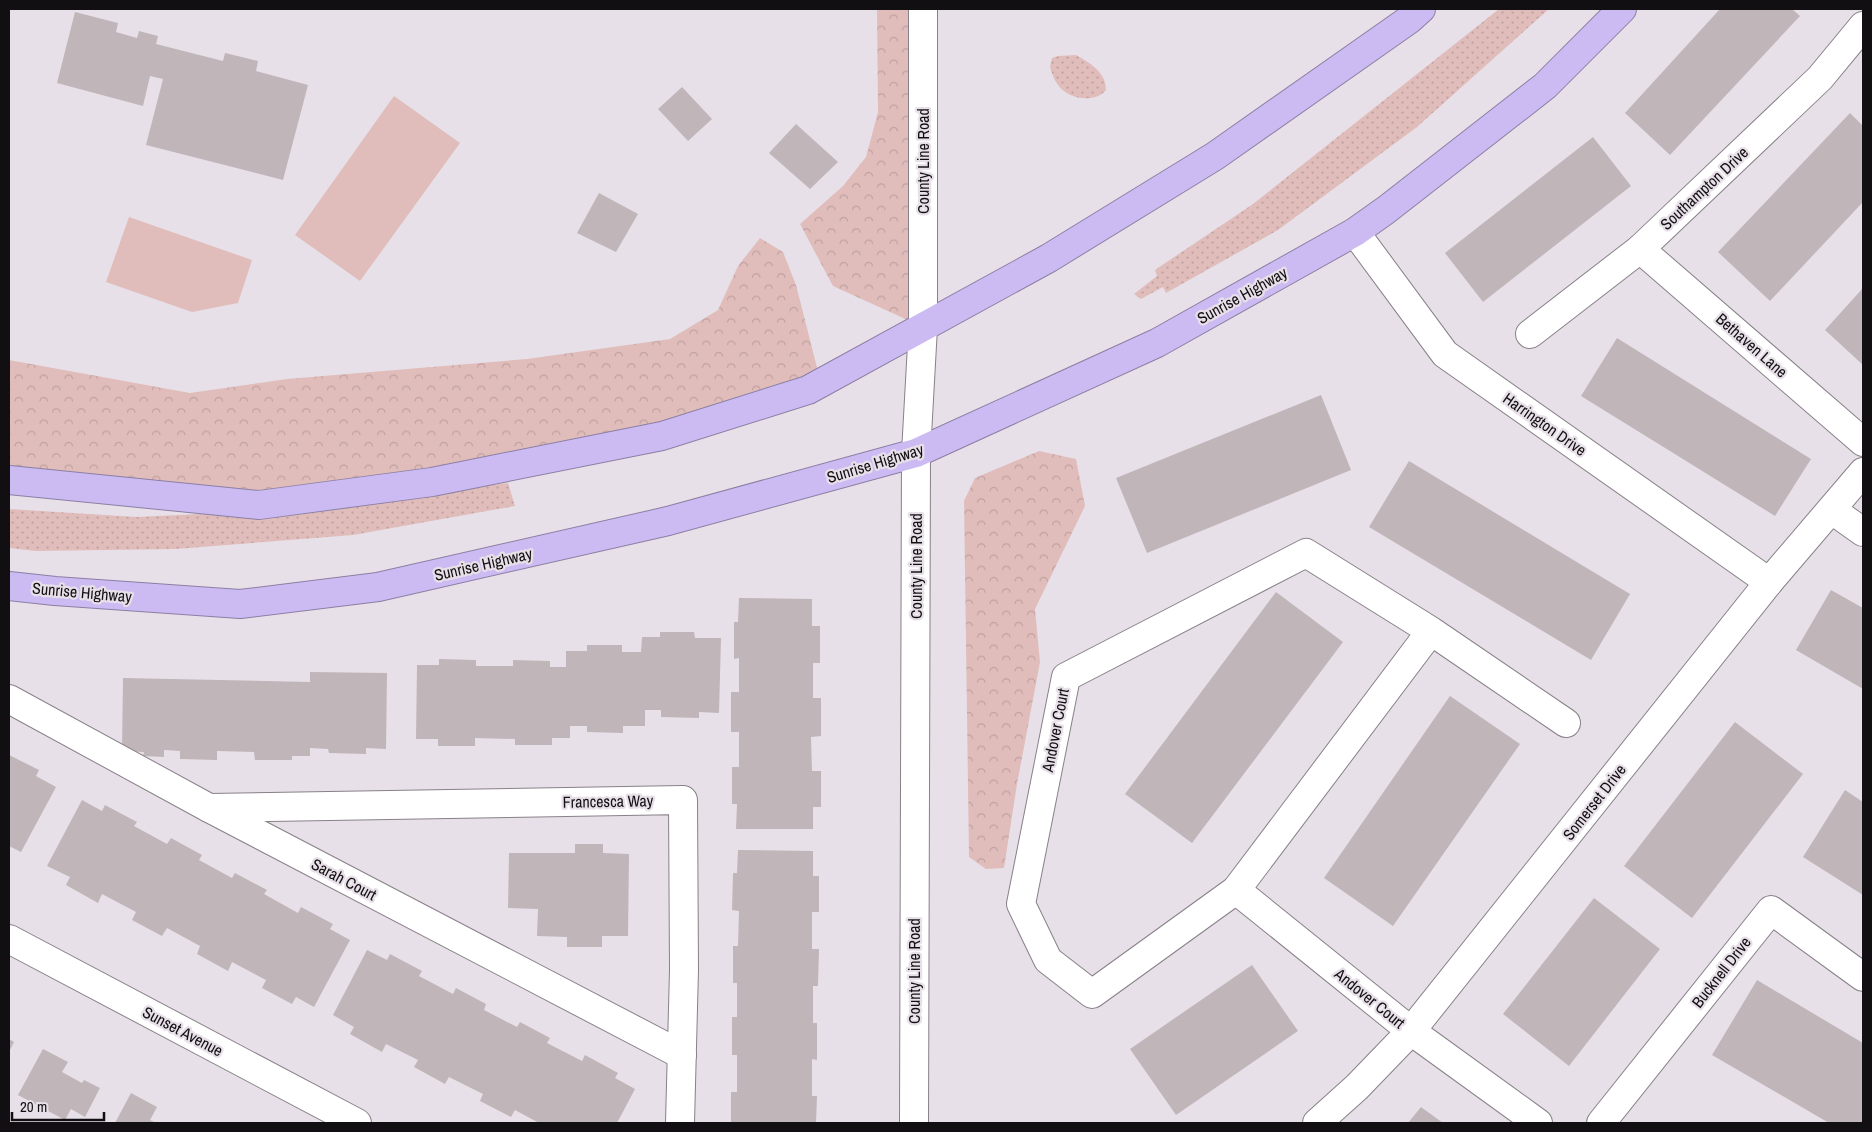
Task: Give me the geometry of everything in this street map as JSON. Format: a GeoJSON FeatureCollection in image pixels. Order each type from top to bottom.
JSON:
{"type":"FeatureCollection","features":[{"type":"Feature","properties":{"kind":"highway"},"geometry":{"type":"LineString","coordinates":[[9,480],[260,505],[432,482],[662,436],[808,390],[1049,258],[1215,156],[1410,19],[1421,9]]}},
{"type":"Feature","properties":{"kind":"highway","name":"Sunrise Highway"},"geometry":{"type":"LineString","coordinates":[[9,586],[240,604],[378,587],[668,521],[916,453],[1157,343],[1355,232],[1546,86],[1622,9]]}},
{"type":"Feature","properties":{"kind":"street","name":"County Line Road"},"geometry":{"type":"LineString","coordinates":[[914,1123],[916,453],[923,327],[923,9]]}},
{"type":"Feature","properties":{"kind":"street","name":"Southampton Drive"},"geometry":{"type":"LineString","coordinates":[[1530,334],[1640,249],[1820,78],[1863,26]]}},
{"type":"Feature","properties":{"kind":"street","name":"Harrington Drive"},"geometry":{"type":"LineString","coordinates":[[1355,232],[1445,354],[1769,582]]}},
{"type":"Feature","properties":{"kind":"street","name":"Bethaven Lane"},"geometry":{"type":"LineString","coordinates":[[1640,249],[1863,442]]}},
{"type":"Feature","properties":{"kind":"street","name":"Somerset Drive"},"geometry":{"type":"LineString","coordinates":[[1317,1123],[1357,1087],[1411,1030],[1769,582],[1863,472]]}},
{"type":"Feature","properties":{"kind":"street"},"geometry":{"type":"LineString","coordinates":[[1832,510],[1863,532]]}},
{"type":"Feature","properties":{"kind":"street","name":"Andover Court"},"geometry":{"type":"LineString","coordinates":[[1431,631],[1236,890],[1092,994],[1048,960],[1021,904],[1066,677],[1306,553],[1431,631],[1566,723]]}},
{"type":"Feature","properties":{"kind":"street","name":"Sarah Court"},"geometry":{"type":"LineString","coordinates":[[9,699],[209,808],[682,1055]]}},
{"type":"Feature","properties":{"kind":"street","name":"Francesca Way"},"geometry":{"type":"LineString","coordinates":[[209,808],[683,800],[684,970],[680,1123]]}},
{"type":"Feature","properties":{"kind":"street","name":"Andover Court"},"geometry":{"type":"LineString","coordinates":[[1236,890],[1411,1030]]}},
{"type":"Feature","properties":{"kind":"street","name":"Bucknell Drive"},"geometry":{"type":"LineString","coordinates":[[1601,1123],[1771,910],[1863,977]]}},
{"type":"Feature","properties":{"kind":"street","name":"Sunset Avenue"},"geometry":{"type":"LineString","coordinates":[[9,939],[357,1123]]}},
{"type":"Feature","properties":{"kind":"street"},"geometry":{"type":"LineString","coordinates":[[1411,1030],[1538,1123]]}},
{"type":"Feature","properties":{"kind":"green space"},"geometry":{"type":"Polygon","coordinates":[[[877,9],[923,9],[923,327],[833,286],[800,224],[843,186],[866,157],[878,112],[877,9]]]}},
{"type":"Feature","properties":{"kind":"green space"},"geometry":{"type":"Polygon","coordinates":[[[1499,9],[1549,9],[1417,127],[1278,230],[1166,293],[1163,287],[1141,299],[1134,294],[1157,276],[1155,270],[1253,204],[1499,9]]]}},
{"type":"Feature","properties":{"kind":"green space"},"geometry":{"type":"Polygon","coordinates":[[[1076,55],[1092,65],[1100,73],[1106,90],[1101,94],[1095,97],[1081,98],[1068,94],[1057,83],[1050,67],[1052,58],[1076,55]]]}},
{"type":"Feature","properties":{"kind":"green space"},"geometry":{"type":"Polygon","coordinates":[[[394,96],[460,143],[360,281],[295,235],[394,96]]]}},
{"type":"Feature","properties":{"kind":"green space"},"geometry":{"type":"Polygon","coordinates":[[[129,217],[252,260],[238,303],[192,312],[106,282],[129,217]]]}},
{"type":"Feature","properties":{"kind":"green space"},"geometry":{"type":"Polygon","coordinates":[[[760,238],[783,252],[796,285],[821,383],[741,410],[296,500],[9,480],[9,360],[190,393],[287,379],[527,359],[670,339],[718,310],[738,266],[760,238]]]}},
{"type":"Feature","properties":{"kind":"green space"},"geometry":{"type":"Polygon","coordinates":[[[1039,451],[1076,459],[1085,506],[1035,609],[1040,662],[1017,784],[1004,868],[986,869],[969,857],[964,501],[975,478],[1039,451]]]}},
{"type":"Feature","properties":{"kind":"green space"},"geometry":{"type":"Polygon","coordinates":[[[508,483],[515,506],[353,535],[176,549],[36,551],[9,548],[9,509],[137,517],[303,509],[508,483]]]}},
{"type":"Feature","properties":{"kind":"building"},"geometry":{"type":"Polygon","coordinates":[[[1720,9],[1792,9],[1800,16],[1670,155],[1625,113],[1720,9]]]}},
{"type":"Feature","properties":{"kind":"building"},"geometry":{"type":"Polygon","coordinates":[[[75,12],[118,23],[116,32],[137,38],[139,31],[158,36],[156,44],[223,61],[225,53],[258,61],[256,71],[308,85],[283,180],[146,145],[163,79],[150,76],[143,106],[57,83],[75,12]]]}},
{"type":"Feature","properties":{"kind":"building"},"geometry":{"type":"Polygon","coordinates":[[[682,87],[712,119],[688,141],[658,109],[682,87]]]}},
{"type":"Feature","properties":{"kind":"building"},"geometry":{"type":"Polygon","coordinates":[[[1850,113],[1863,126],[1863,202],[1770,301],[1718,252],[1850,113]]]}},
{"type":"Feature","properties":{"kind":"building"},"geometry":{"type":"Polygon","coordinates":[[[796,124],[838,162],[810,189],[769,153],[796,124]]]}},
{"type":"Feature","properties":{"kind":"building"},"geometry":{"type":"Polygon","coordinates":[[[1593,137],[1631,186],[1483,302],[1445,253],[1593,137]]]}},
{"type":"Feature","properties":{"kind":"building"},"geometry":{"type":"Polygon","coordinates":[[[599,193],[638,214],[616,252],[577,233],[599,193]]]}},
{"type":"Feature","properties":{"kind":"building"},"geometry":{"type":"Polygon","coordinates":[[[1863,288],[1863,365],[1825,330],[1863,288]]]}},
{"type":"Feature","properties":{"kind":"building"},"geometry":{"type":"Polygon","coordinates":[[[1617,338],[1811,459],[1775,516],[1581,396],[1617,338]]]}},
{"type":"Feature","properties":{"kind":"building"},"geometry":{"type":"Polygon","coordinates":[[[1321,395],[1351,470],[1147,553],[1116,478],[1321,395]]]}},
{"type":"Feature","properties":{"kind":"building"},"geometry":{"type":"Polygon","coordinates":[[[1409,461],[1630,594],[1591,660],[1369,527],[1409,461]]]}},
{"type":"Feature","properties":{"kind":"building"},"geometry":{"type":"Polygon","coordinates":[[[1831,590],[1863,608],[1863,689],[1796,650],[1831,590]]]}},
{"type":"Feature","properties":{"kind":"building"},"geometry":{"type":"Polygon","coordinates":[[[1276,592],[1343,642],[1192,843],[1125,794],[1276,592]]]}},
{"type":"Feature","properties":{"kind":"building"},"geometry":{"type":"Polygon","coordinates":[[[739,598],[812,599],[812,626],[820,626],[820,663],[813,663],[813,698],[821,698],[821,736],[811,737],[812,771],[821,771],[821,807],[813,807],[813,829],[736,829],[737,804],[732,804],[732,767],[739,767],[739,732],[731,732],[731,692],[739,692],[739,658],[734,659],[734,622],[738,622],[739,598]]]}},
{"type":"Feature","properties":{"kind":"building"},"geometry":{"type":"Polygon","coordinates":[[[660,632],[694,632],[695,638],[721,638],[719,713],[699,712],[699,718],[661,717],[661,710],[645,710],[645,726],[623,726],[623,733],[587,732],[587,726],[570,726],[570,738],[552,738],[552,745],[515,745],[515,739],[475,738],[475,746],[438,746],[438,739],[416,739],[417,665],[439,665],[439,659],[476,660],[476,666],[513,666],[513,660],[550,661],[550,667],[566,667],[566,651],[587,651],[587,645],[622,645],[622,652],[641,652],[642,637],[660,637],[660,632]]]}},
{"type":"Feature","properties":{"kind":"building"},"geometry":{"type":"Polygon","coordinates":[[[310,672],[387,673],[386,749],[366,748],[366,754],[329,753],[328,749],[310,748],[310,756],[292,756],[292,760],[255,760],[254,752],[217,751],[217,760],[180,759],[180,751],[164,750],[164,757],[143,756],[144,752],[122,751],[123,678],[310,682],[310,672]]]}},
{"type":"Feature","properties":{"kind":"building"},"geometry":{"type":"Polygon","coordinates":[[[1450,696],[1520,744],[1393,926],[1324,878],[1450,696]]]}},
{"type":"Feature","properties":{"kind":"building"},"geometry":{"type":"Polygon","coordinates":[[[1735,722],[1803,774],[1692,918],[1624,866],[1735,722]]]}},
{"type":"Feature","properties":{"kind":"building"},"geometry":{"type":"Polygon","coordinates":[[[9,755],[39,770],[36,776],[56,787],[21,852],[9,846],[9,755]]]}},
{"type":"Feature","properties":{"kind":"building"},"geometry":{"type":"Polygon","coordinates":[[[1845,790],[1863,802],[1863,895],[1803,857],[1845,790]]]}},
{"type":"Feature","properties":{"kind":"building"},"geometry":{"type":"Polygon","coordinates":[[[82,800],[102,811],[105,805],[137,822],[134,826],[167,844],[171,838],[202,855],[199,860],[232,878],[235,873],[267,890],[264,894],[298,913],[301,907],[333,924],[330,929],[350,940],[314,1007],[296,997],[292,1004],[262,988],[266,980],[232,962],[228,971],[197,954],[200,946],[167,928],[162,936],[132,920],[136,912],[102,894],[98,903],[66,885],[70,877],[47,866],[82,800]]]}},
{"type":"Feature","properties":{"kind":"building"},"geometry":{"type":"Polygon","coordinates":[[[575,844],[603,844],[603,853],[629,854],[628,936],[602,936],[602,947],[567,947],[567,937],[537,936],[538,909],[508,908],[509,853],[575,853],[575,844]]]}},
{"type":"Feature","properties":{"kind":"building"},"geometry":{"type":"Polygon","coordinates":[[[738,850],[813,851],[813,876],[819,876],[819,912],[812,912],[812,949],[819,949],[818,986],[813,986],[813,1023],[817,1023],[817,1060],[812,1059],[812,1096],[817,1096],[816,1123],[731,1123],[731,1092],[737,1092],[737,1055],[732,1055],[732,1017],[737,1017],[737,983],[733,983],[733,946],[738,946],[739,911],[732,910],[733,873],[737,873],[738,850]]]}},
{"type":"Feature","properties":{"kind":"building"},"geometry":{"type":"Polygon","coordinates":[[[1594,898],[1660,949],[1569,1066],[1503,1014],[1594,898]]]}},
{"type":"Feature","properties":{"kind":"building"},"geometry":{"type":"Polygon","coordinates":[[[367,950],[387,960],[390,954],[422,971],[419,976],[453,994],[456,988],[486,1004],[484,1010],[517,1027],[520,1022],[550,1038],[547,1043],[582,1061],[585,1055],[618,1073],[615,1078],[635,1089],[617,1123],[539,1123],[515,1110],[511,1117],[480,1101],[483,1094],[449,1077],[445,1084],[414,1067],[418,1060],[386,1044],[382,1052],[350,1034],[354,1027],[333,1015],[367,950]]]}},
{"type":"Feature","properties":{"kind":"building"},"geometry":{"type":"Polygon","coordinates":[[[1252,965],[1298,1031],[1176,1115],[1130,1049],[1252,965]]]}},
{"type":"Feature","properties":{"kind":"building"},"geometry":{"type":"Polygon","coordinates":[[[1757,980],[1863,1043],[1863,1123],[1829,1123],[1712,1055],[1757,980]]]}},
{"type":"Feature","properties":{"kind":"building"},"geometry":{"type":"Polygon","coordinates":[[[9,1039],[14,1042],[9,1052],[9,1039]]]}},
{"type":"Feature","properties":{"kind":"building"},"geometry":{"type":"Polygon","coordinates":[[[43,1049],[68,1062],[62,1072],[82,1083],[84,1080],[100,1088],[85,1117],[71,1109],[65,1120],[18,1095],[43,1049]]]}},
{"type":"Feature","properties":{"kind":"building"},"geometry":{"type":"Polygon","coordinates":[[[131,1093],[157,1107],[150,1120],[156,1123],[115,1123],[131,1093]]]}},
{"type":"Feature","properties":{"kind":"building"},"geometry":{"type":"Polygon","coordinates":[[[1421,1107],[1443,1123],[1408,1123],[1421,1107]]]}}]}
